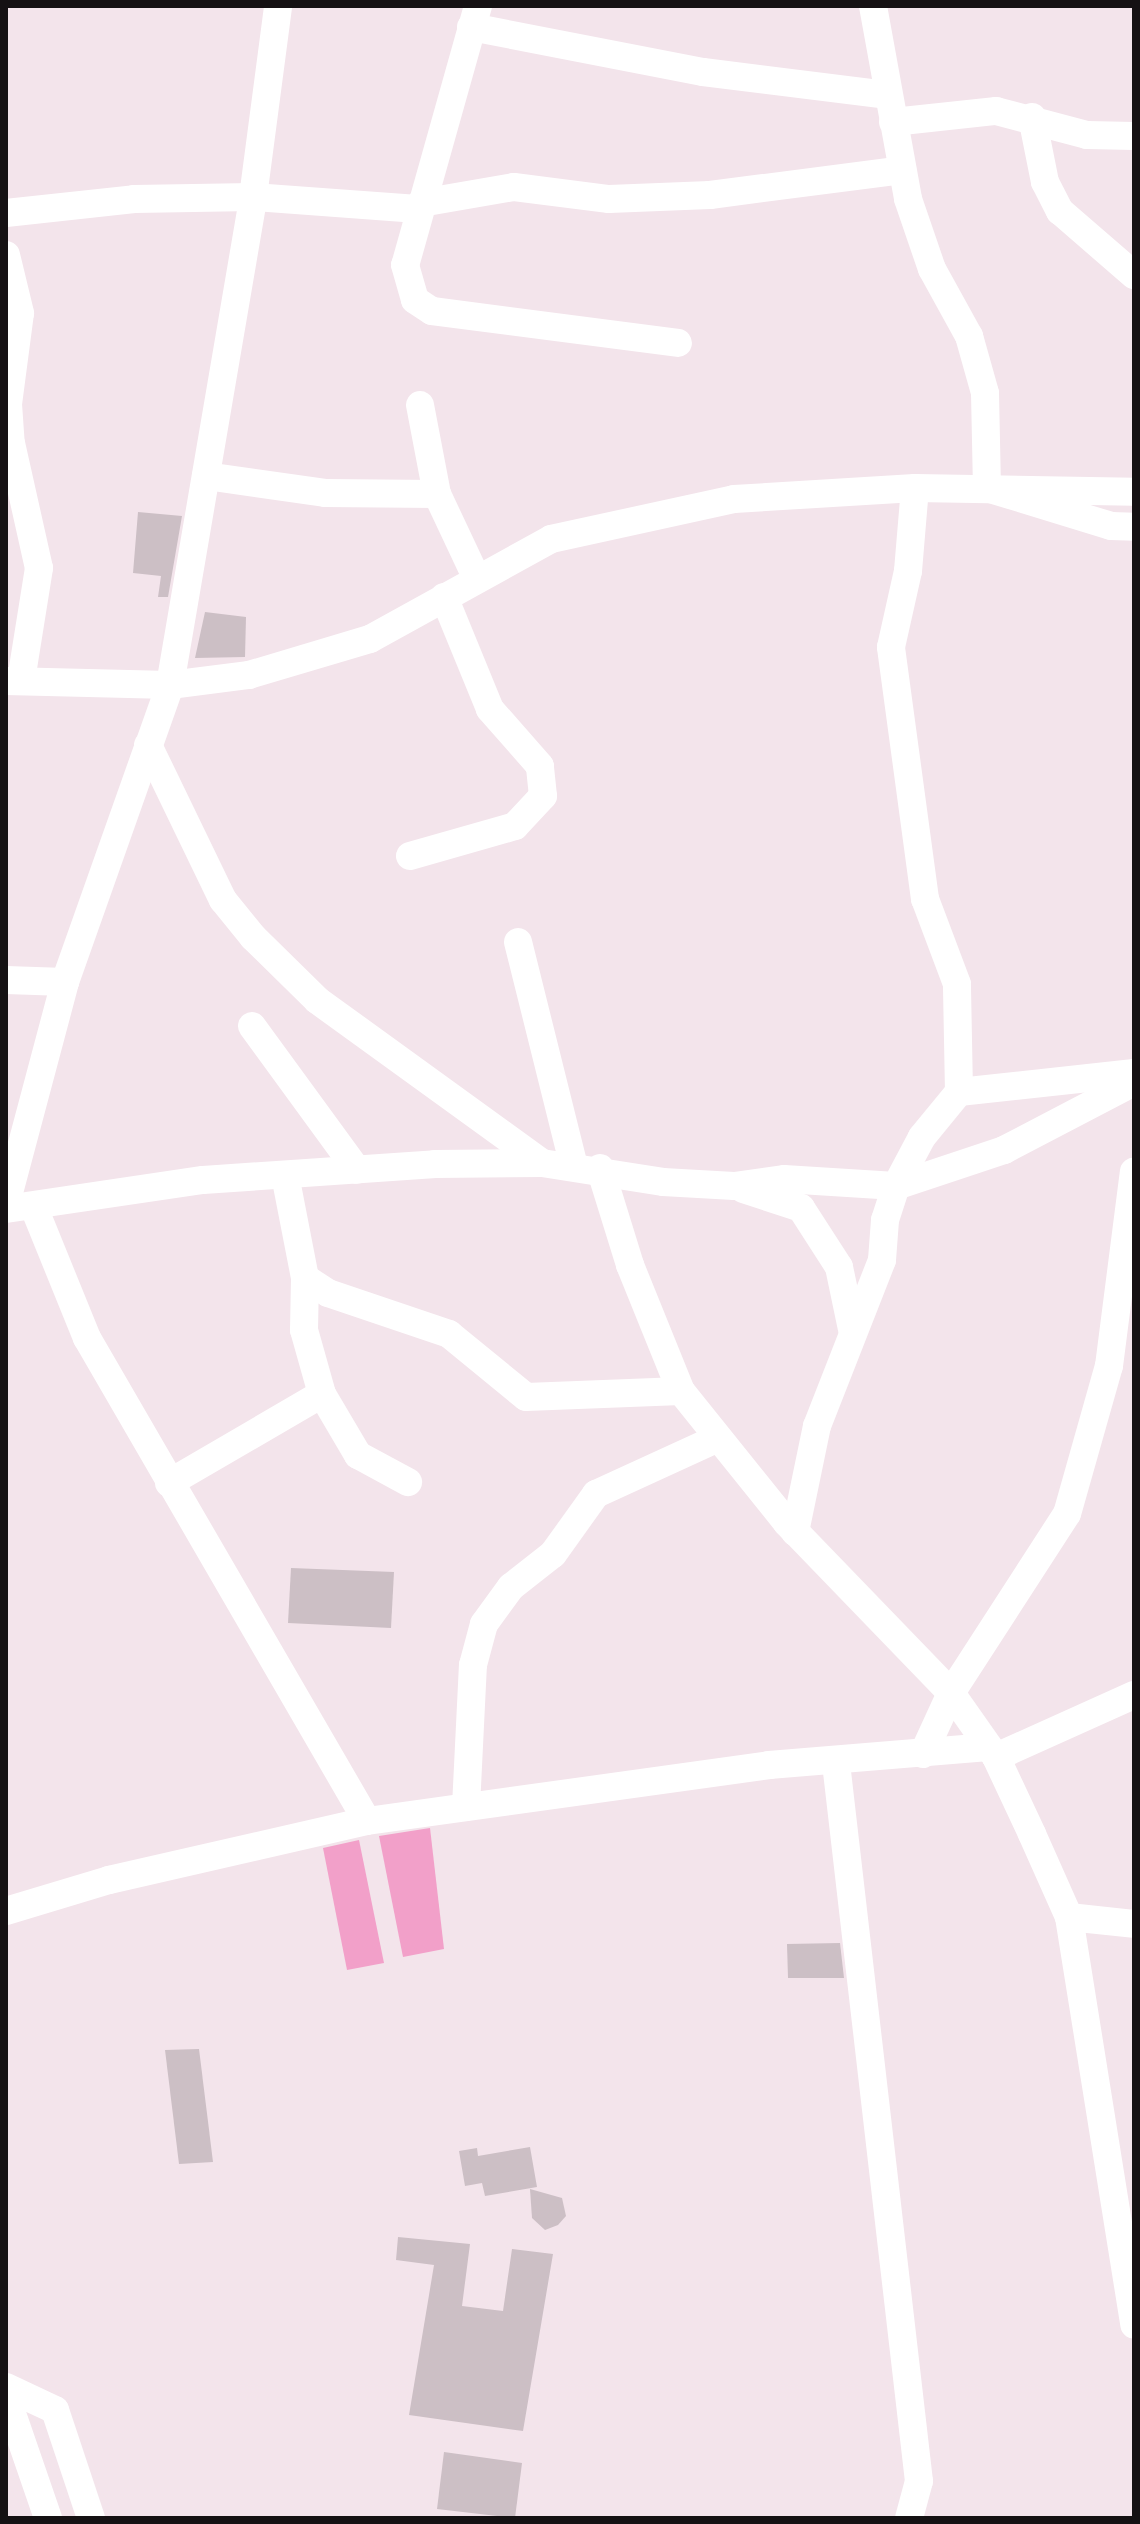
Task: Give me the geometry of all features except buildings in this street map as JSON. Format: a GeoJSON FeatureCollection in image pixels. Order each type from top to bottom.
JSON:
{"type":"FeatureCollection","features":[{"type":"Feature","properties":{"kind":"street"},"geometry":{"type":"LineString","coordinates":[[278,6],[253,197],[170,685],[65,982],[6,1206],[35,1210],[203,1180],[542,1163],[587,1167],[663,1182],[734,1186],[784,1179],[896,1186],[1004,1150],[1134,1082]]}},
{"type":"Feature","properties":{"kind":"street"},"geometry":{"type":"LineString","coordinates":[[873,6],[902,170],[932,269],[969,336],[981,379],[987,488]]}},
{"type":"Feature","properties":{"kind":"street"},"geometry":{"type":"LineString","coordinates":[[678,343],[432,311],[407,287],[405,265],[419,206],[475,17],[703,72],[890,108],[996,111],[1032,117],[1087,135],[1134,136]]}},
{"type":"Feature","properties":{"kind":"street"},"geometry":{"type":"LineString","coordinates":[[1032,117],[1045,182],[1060,211],[1134,275]]}},
{"type":"Feature","properties":{"kind":"street"},"geometry":{"type":"LineString","coordinates":[[6,213],[134,199],[253,197],[419,206],[514,187],[609,199],[710,195],[902,170]]}},
{"type":"Feature","properties":{"kind":"street"},"geometry":{"type":"LineString","coordinates":[[6,255],[20,313],[8,404],[8,443],[39,568],[13,681],[170,685],[249,675],[370,639],[476,577],[551,539],[734,499],[915,488],[1134,492]]}},
{"type":"Feature","properties":{"kind":"street"},"geometry":{"type":"LineString","coordinates":[[420,405],[437,494],[476,577]]}},
{"type":"Feature","properties":{"kind":"street"},"geometry":{"type":"LineString","coordinates":[[206,476],[325,493],[437,494]]}},
{"type":"Feature","properties":{"kind":"street"},"geometry":{"type":"LineString","coordinates":[[795,1532],[817,1426],[852,1329],[872,1294],[896,1186],[922,1137],[959,1092],[957,984],[925,899],[891,647],[906,584],[915,488]]}},
{"type":"Feature","properties":{"kind":"street"},"geometry":{"type":"LineString","coordinates":[[987,488],[1111,526],[1134,527]]}},
{"type":"Feature","properties":{"kind":"street"},"geometry":{"type":"LineString","coordinates":[[410,856],[515,826],[543,796],[540,766],[490,709],[444,597]]}},
{"type":"Feature","properties":{"kind":"street"},"geometry":{"type":"LineString","coordinates":[[148,745],[223,900],[245,929],[317,1000],[542,1163]]}},
{"type":"Feature","properties":{"kind":"street"},"geometry":{"type":"LineString","coordinates":[[518,942],[587,1167],[681,1391],[716,1439],[795,1532],[951,1693],[992,1752],[1069,1917],[1134,2325]]}},
{"type":"Feature","properties":{"kind":"street"},"geometry":{"type":"LineString","coordinates":[[6,980],[65,982]]}},
{"type":"Feature","properties":{"kind":"street"},"geometry":{"type":"LineString","coordinates":[[252,1026],[357,1170]]}},
{"type":"Feature","properties":{"kind":"street"},"geometry":{"type":"LineString","coordinates":[[959,1092],[1134,1073]]}},
{"type":"Feature","properties":{"kind":"street"},"geometry":{"type":"LineString","coordinates":[[923,1754],[951,1693],[1067,1514],[1109,1366],[1134,1172]]}},
{"type":"Feature","properties":{"kind":"street"},"geometry":{"type":"LineString","coordinates":[[285,1175],[305,1278],[304,1330],[322,1394],[358,1455],[408,1482]]}},
{"type":"Feature","properties":{"kind":"street"},"geometry":{"type":"LineString","coordinates":[[734,1186],[801,1208],[839,1267],[852,1329]]}},
{"type":"Feature","properties":{"kind":"street"},"geometry":{"type":"LineString","coordinates":[[35,1210],[87,1338],[367,1821]]}},
{"type":"Feature","properties":{"kind":"street"},"geometry":{"type":"LineString","coordinates":[[305,1278],[328,1293],[449,1334],[526,1397],[545,1401],[681,1391]]}},
{"type":"Feature","properties":{"kind":"street"},"geometry":{"type":"LineString","coordinates":[[169,1483],[322,1394]]}},
{"type":"Feature","properties":{"kind":"street"},"geometry":{"type":"LineString","coordinates":[[466,1807],[473,1665],[484,1624],[511,1587],[553,1554],[596,1494],[716,1439]]}},
{"type":"Feature","properties":{"kind":"street"},"geometry":{"type":"LineString","coordinates":[[6,1911],[109,1880],[367,1821],[769,1765],[992,1752],[1134,1695]]}},
{"type":"Feature","properties":{"kind":"street"},"geometry":{"type":"LineString","coordinates":[[836,1763],[919,2481],[909,2518]]}},
{"type":"Feature","properties":{"kind":"street"},"geometry":{"type":"LineString","coordinates":[[1069,1917],[1132,1922]]}},
{"type":"Feature","properties":{"kind":"street"},"geometry":{"type":"LineString","coordinates":[[6,2387],[55,2410],[91,2518]]}},
{"type":"Feature","properties":{"kind":"street"},"geometry":{"type":"LineString","coordinates":[[6,2396],[48,2518]]}},
{"type":"Feature","properties":{"kind":"shaded area"},"geometry":{"type":"Polygon","coordinates":[[[430,1828],[444,1949],[403,1957],[379,1836],[430,1828]]]}},
{"type":"Feature","properties":{"kind":"shaded area"},"geometry":{"type":"Polygon","coordinates":[[[359,1840],[384,1963],[347,1970],[323,1848],[359,1840]]]}}]}
